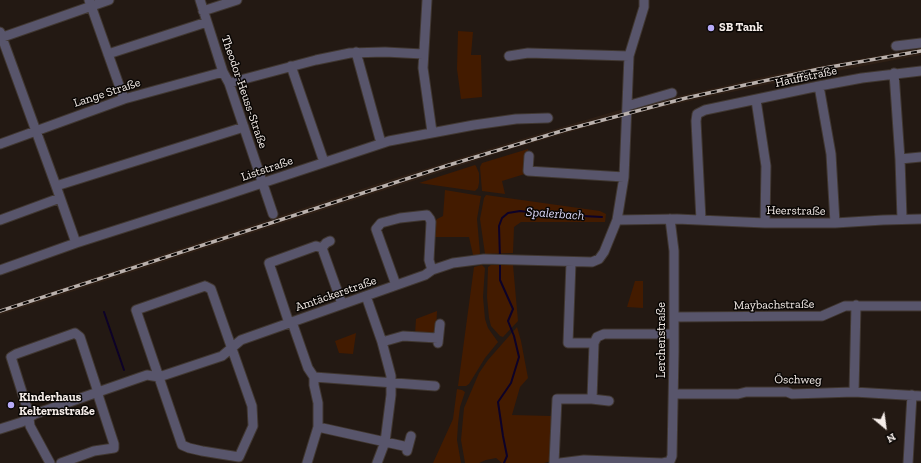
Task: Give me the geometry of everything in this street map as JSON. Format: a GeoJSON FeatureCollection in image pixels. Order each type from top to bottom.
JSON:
{"type":"FeatureCollection","features":[{"type":"Feature","properties":{"kind":"street"},"geometry":{"type":"LineString","coordinates":[[76,243],[1,36],[90,3],[108,0]]}},
{"type":"Feature","properties":{"kind":"street","name":"Theodor-Heuss-Straße"},"geometry":{"type":"LineString","coordinates":[[200,0],[223,72],[229,83],[274,214]]}},
{"type":"Feature","properties":{"kind":"street"},"geometry":{"type":"LineString","coordinates":[[203,11],[237,0]]}},
{"type":"Feature","properties":{"kind":"street"},"geometry":{"type":"LineString","coordinates":[[427,0],[423,68],[432,132]]}},
{"type":"Feature","properties":{"kind":"street","name":"Amtäckerstraße"},"geometry":{"type":"LineString","coordinates":[[0,429],[22,422],[35,414],[147,375],[159,378],[222,356],[241,340],[425,275],[432,270],[453,263],[484,259],[592,262],[602,257],[617,220],[624,177],[629,56],[646,2]]}},
{"type":"Feature","properties":{"kind":"street"},"geometry":{"type":"LineString","coordinates":[[90,3],[124,99]]}},
{"type":"Feature","properties":{"kind":"street"},"geometry":{"type":"LineString","coordinates":[[108,54],[207,22]]}},
{"type":"Feature","properties":{"kind":"street"},"geometry":{"type":"LineString","coordinates":[[896,46],[921,43]]}},
{"type":"Feature","properties":{"kind":"street"},"geometry":{"type":"LineString","coordinates":[[229,83],[291,66],[356,52],[423,54]]}},
{"type":"Feature","properties":{"kind":"street"},"geometry":{"type":"LineString","coordinates":[[356,52],[381,143]]}},
{"type":"Feature","properties":{"kind":"street"},"geometry":{"type":"LineString","coordinates":[[509,56],[528,53],[629,56]]}},
{"type":"Feature","properties":{"kind":"street"},"geometry":{"type":"LineString","coordinates":[[291,66],[324,162]]}},
{"type":"Feature","properties":{"kind":"street","name":"Hauffstraße"},"geometry":{"type":"LineString","coordinates":[[701,220],[696,122],[697,114],[705,110],[818,86],[894,73],[921,71]]}},
{"type":"Feature","properties":{"kind":"street","name":"Lange Straße"},"geometry":{"type":"LineString","coordinates":[[0,144],[124,99],[223,72]]}},
{"type":"Feature","properties":{"kind":"street"},"geometry":{"type":"LineString","coordinates":[[894,73],[900,159],[902,219]]}},
{"type":"Feature","properties":{"kind":"street"},"geometry":{"type":"LineString","coordinates":[[818,86],[831,154],[835,224]]}},
{"type":"Feature","properties":{"kind":"street"},"geometry":{"type":"LineString","coordinates":[[627,106],[672,93]]}},
{"type":"Feature","properties":{"kind":"street"},"geometry":{"type":"LineString","coordinates":[[756,100],[766,166],[765,223]]}},
{"type":"Feature","properties":{"kind":"street","name":"Liststraße"},"geometry":{"type":"LineString","coordinates":[[0,270],[76,243],[399,138],[516,119],[548,118]]}},
{"type":"Feature","properties":{"kind":"street"},"geometry":{"type":"LineString","coordinates":[[56,186],[244,127]]}},
{"type":"Feature","properties":{"kind":"street"},"geometry":{"type":"LineString","coordinates":[[530,156],[528,171],[624,177]]}},
{"type":"Feature","properties":{"kind":"street"},"geometry":{"type":"LineString","coordinates":[[900,159],[921,157]]}},
{"type":"Feature","properties":{"kind":"street"},"geometry":{"type":"LineString","coordinates":[[0,220],[60,198]]}},
{"type":"Feature","properties":{"kind":"street"},"geometry":{"type":"LineString","coordinates":[[396,285],[376,229],[381,223],[400,218],[427,215],[431,222],[429,260],[432,270]]}},
{"type":"Feature","properties":{"kind":"street"},"geometry":{"type":"LineString","coordinates":[[617,220],[670,219]]}},
{"type":"Feature","properties":{"kind":"street","name":"Heerstraße"},"geometry":{"type":"LineString","coordinates":[[670,219],[835,224],[902,219],[921,220]]}},
{"type":"Feature","properties":{"kind":"street","name":"Lerchenstraße"},"geometry":{"type":"LineString","coordinates":[[670,219],[674,251],[674,394],[672,456],[670,462]]}},
{"type":"Feature","properties":{"kind":"street"},"geometry":{"type":"LineString","coordinates":[[322,248],[330,241]]}},
{"type":"Feature","properties":{"kind":"street"},"geometry":{"type":"LineString","coordinates":[[307,463],[318,427],[318,404],[314,377],[308,368],[290,323],[269,263],[316,246],[322,248]]}},
{"type":"Feature","properties":{"kind":"street"},"geometry":{"type":"LineString","coordinates":[[322,248],[342,304]]}},
{"type":"Feature","properties":{"kind":"street"},"geometry":{"type":"LineString","coordinates":[[571,262],[568,343],[594,343]]}},
{"type":"Feature","properties":{"kind":"street"},"geometry":{"type":"LineString","coordinates":[[205,286],[211,289],[232,348],[252,406],[253,426],[240,457],[202,451],[182,445],[136,310],[205,286]]}},
{"type":"Feature","properties":{"kind":"street"},"geometry":{"type":"LineString","coordinates":[[366,296],[382,342],[391,382],[385,442],[377,463]]}},
{"type":"Feature","properties":{"kind":"street"},"geometry":{"type":"LineString","coordinates":[[854,392],[856,305]]}},
{"type":"Feature","properties":{"kind":"street","name":"Maybachstraße"},"geometry":{"type":"LineString","coordinates":[[674,318],[822,316],[845,306],[921,306]]}},
{"type":"Feature","properties":{"kind":"street"},"geometry":{"type":"LineString","coordinates":[[382,342],[403,336],[438,341],[440,324]]}},
{"type":"Feature","properties":{"kind":"street"},"geometry":{"type":"LineString","coordinates":[[50,463],[30,426],[28,411],[11,357],[75,333],[80,337],[114,448],[94,452],[61,463]]}},
{"type":"Feature","properties":{"kind":"street"},"geometry":{"type":"LineString","coordinates":[[592,399],[594,343],[597,337],[604,334],[674,334]]}},
{"type":"Feature","properties":{"kind":"street"},"geometry":{"type":"LineString","coordinates":[[314,377],[435,386]]}},
{"type":"Feature","properties":{"kind":"street","name":"Öschweg"},"geometry":{"type":"LineString","coordinates":[[674,394],[738,394],[746,392],[787,392],[792,394],[854,392],[917,396]]}},
{"type":"Feature","properties":{"kind":"street"},"geometry":{"type":"LineString","coordinates":[[908,463],[917,396]]}},
{"type":"Feature","properties":{"kind":"street"},"geometry":{"type":"LineString","coordinates":[[554,463],[557,398],[592,399],[609,402]]}},
{"type":"Feature","properties":{"kind":"street"},"geometry":{"type":"LineString","coordinates":[[318,427],[385,442],[407,449],[411,436]]}},
{"type":"Feature","properties":{"kind":"street"},"geometry":{"type":"LineString","coordinates":[[560,463],[584,460],[670,462]]}},
{"type":"Feature","properties":{"kind":"shaded area"},"geometry":{"type":"Polygon","coordinates":[[[458,31],[473,32],[471,55],[481,55],[482,97],[461,99],[457,69],[458,31]]]}},
{"type":"Feature","properties":{"kind":"shaded area"},"geometry":{"type":"Polygon","coordinates":[[[921,48],[921,55],[698,99],[629,115],[508,150],[0,315],[0,309],[173,251],[383,182],[626,108],[777,74],[921,48]]]}},
{"type":"Feature","properties":{"kind":"shaded area"},"geometry":{"type":"Polygon","coordinates":[[[528,149],[528,173],[502,181],[505,194],[482,191],[480,167],[482,163],[528,149]]]}},
{"type":"Feature","properties":{"kind":"shaded area"},"geometry":{"type":"Polygon","coordinates":[[[475,165],[479,173],[479,183],[478,188],[475,191],[419,183],[475,165]]]}},
{"type":"Feature","properties":{"kind":"shaded area"},"geometry":{"type":"Polygon","coordinates":[[[445,190],[481,196],[477,219],[479,255],[473,255],[469,237],[434,237],[434,222],[443,216],[445,190]]]}},
{"type":"Feature","properties":{"kind":"shaded area"},"geometry":{"type":"Polygon","coordinates":[[[486,195],[600,211],[606,214],[605,222],[521,222],[514,227],[513,253],[485,254],[480,219],[484,198],[486,195]]]}},
{"type":"Feature","properties":{"kind":"shaded area"},"geometry":{"type":"Polygon","coordinates":[[[482,265],[485,268],[483,297],[485,319],[488,328],[498,342],[485,358],[469,384],[466,386],[458,386],[474,267],[482,265]]]}},
{"type":"Feature","properties":{"kind":"shaded area"},"geometry":{"type":"Polygon","coordinates":[[[491,265],[513,265],[518,321],[503,337],[500,336],[491,326],[489,318],[487,297],[488,267],[491,265]]]}},
{"type":"Feature","properties":{"kind":"shaded area"},"geometry":{"type":"Polygon","coordinates":[[[635,281],[643,281],[643,308],[627,307],[635,281]]]}},
{"type":"Feature","properties":{"kind":"shaded area"},"geometry":{"type":"Polygon","coordinates":[[[437,311],[436,331],[434,333],[415,334],[416,319],[437,311]]]}},
{"type":"Feature","properties":{"kind":"shaded area"},"geometry":{"type":"Polygon","coordinates":[[[517,327],[528,378],[520,387],[512,415],[551,416],[552,461],[544,463],[502,463],[496,458],[479,463],[465,463],[461,440],[464,408],[479,373],[488,360],[517,327]]]}},
{"type":"Feature","properties":{"kind":"shaded area"},"geometry":{"type":"Polygon","coordinates":[[[356,333],[353,354],[339,353],[335,341],[356,333]]]}},
{"type":"Feature","properties":{"kind":"shaded area"},"geometry":{"type":"Polygon","coordinates":[[[457,389],[465,392],[460,407],[457,440],[461,463],[433,463],[453,419],[457,389]]]}},
{"type":"Feature","properties":{"kind":"waterway","name":"Spalerbach"},"geometry":{"type":"LineString","coordinates":[[500,258],[499,226],[502,218],[508,213],[520,211],[602,217]]}},
{"type":"Feature","properties":{"kind":"waterway","name":"Spalerbach"},"geometry":{"type":"LineString","coordinates":[[500,262],[500,280],[513,309],[508,321],[514,336],[519,357],[511,383],[498,402],[507,456],[504,463]]}},
{"type":"Feature","properties":{"kind":"waterway"},"geometry":{"type":"LineString","coordinates":[[104,312],[124,370]]}},
{"type":"Feature","properties":{"kind":"railway"},"geometry":{"type":"LineString","coordinates":[[0,311],[449,165],[565,130],[686,98],[819,69],[921,51]]}},
{"type":"Feature","properties":{"kind":"place","name":"SB Tank"},"geometry":{"type":"Point","coordinates":[711,28]}},
{"type":"Feature","properties":{"kind":"place","name":"Kinderhaus Kelternstraße"},"geometry":{"type":"Point","coordinates":[11,405]}}]}
